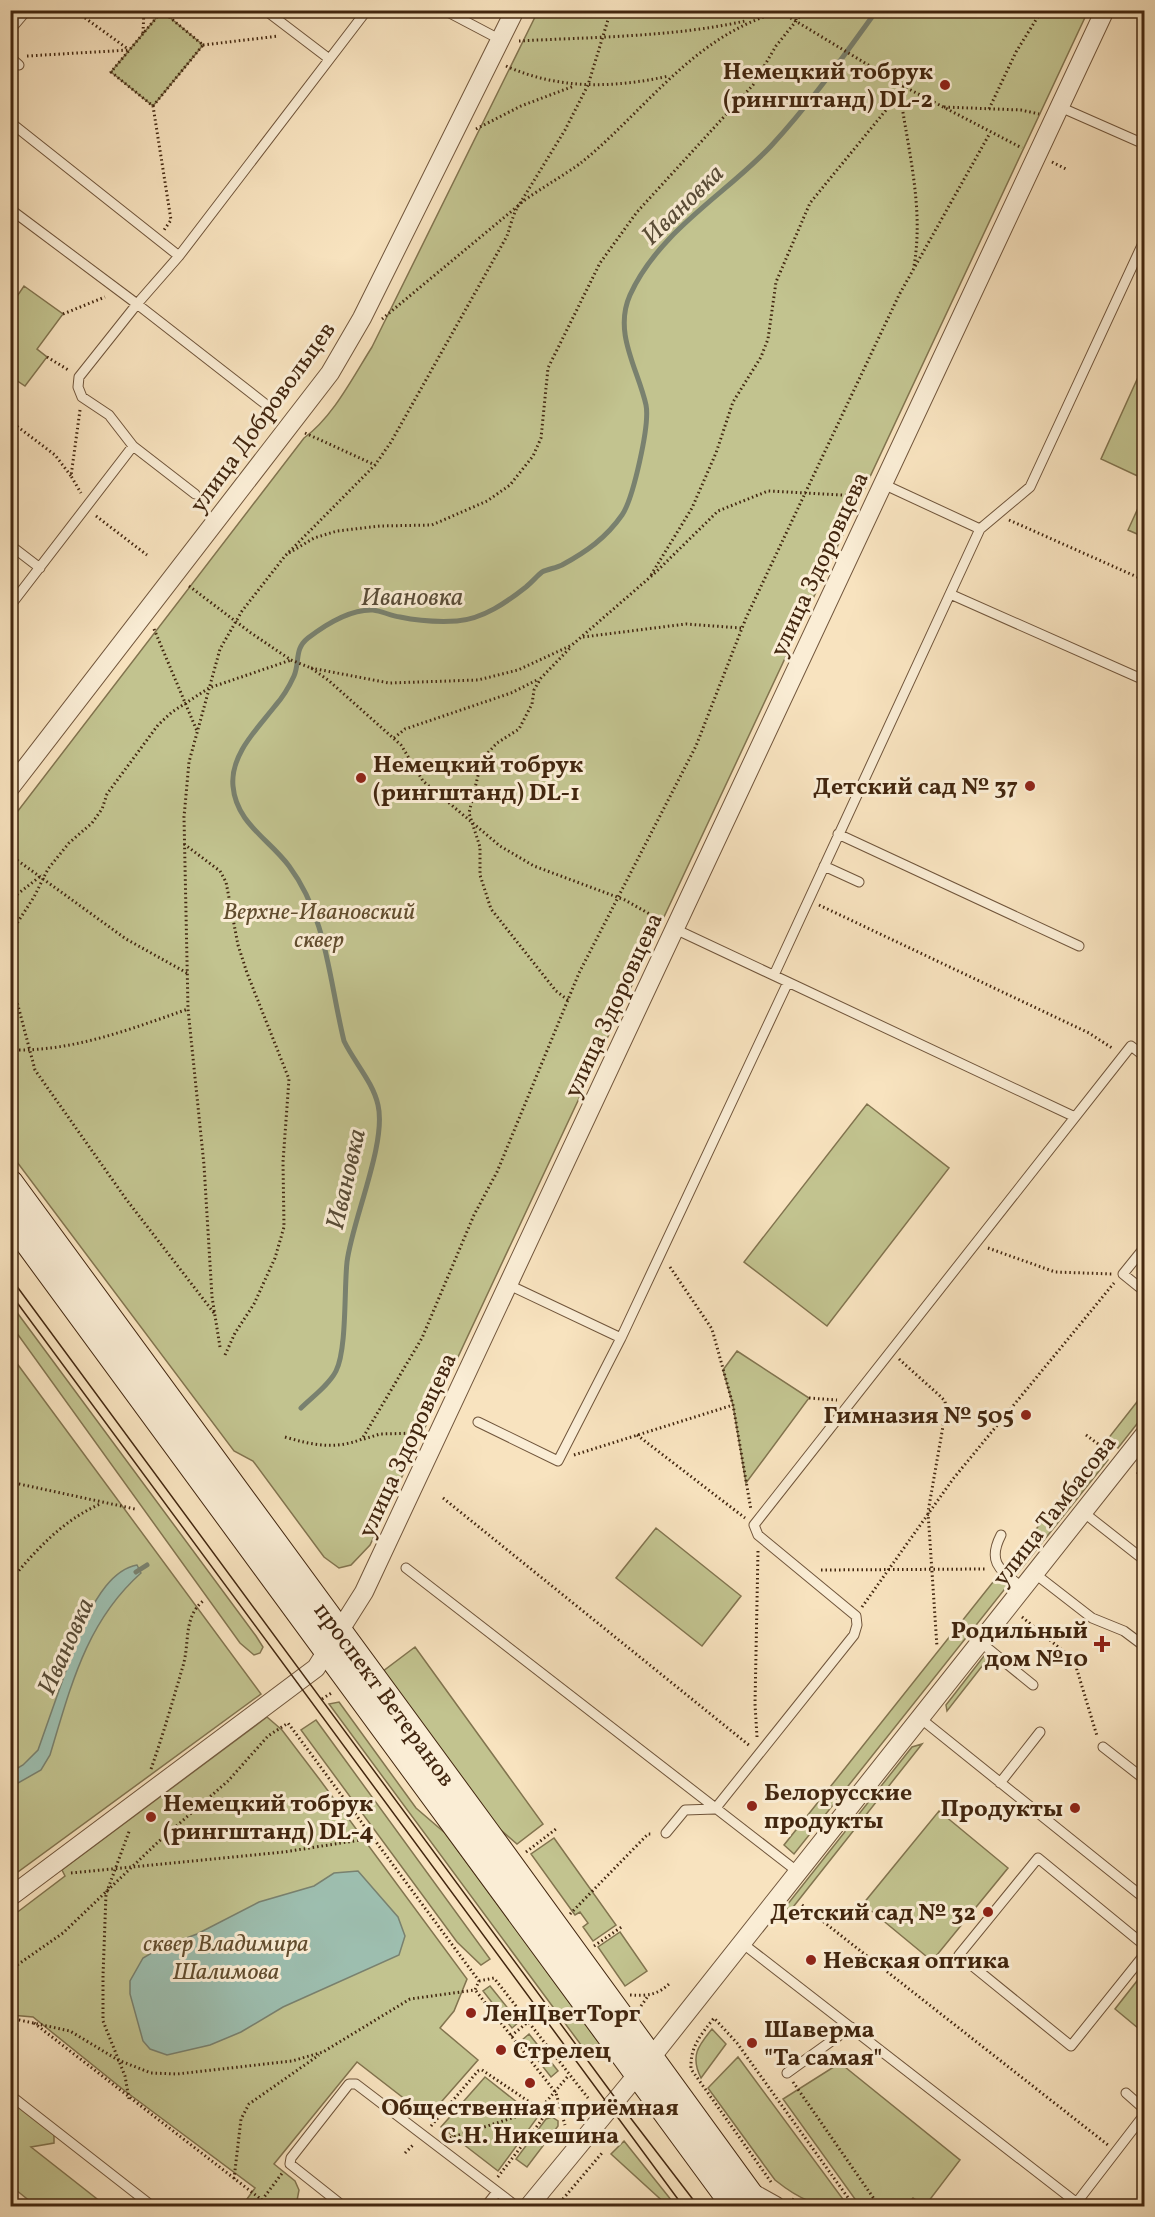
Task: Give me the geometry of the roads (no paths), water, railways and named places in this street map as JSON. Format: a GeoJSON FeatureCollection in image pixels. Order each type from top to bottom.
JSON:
{"type":"FeatureCollection","features":[{"type":"Feature","properties":{"kind":"main road","name":"проспект Ветеранов"},"geometry":{"type":"LineString","coordinates":[[10,1184],[334,1642],[473,1847],[745,2200]]}},
{"type":"Feature","properties":{"kind":"main road","name":"проспект Ветеранов"},"geometry":{"type":"LineString","coordinates":[[10,1218],[334,1642]]}},
{"type":"Feature","properties":{"kind":"street","name":"улица Добровольцев"},"geometry":{"type":"LineString","coordinates":[[10,788],[330,373],[362,318],[508,41],[515,10]]}},
{"type":"Feature","properties":{"kind":"street","name":"улица Здоровцева"},"geometry":{"type":"LineString","coordinates":[[10,1896],[316,1668],[364,1592],[1105,10]]}},
{"type":"Feature","properties":{"kind":"street","name":"улица Тамбасова"},"geometry":{"type":"LineString","coordinates":[[528,2206],[643,2067],[1144,1435]]}},
{"type":"Feature","properties":{"kind":"street"},"geometry":{"type":"LineString","coordinates":[[745,2200],[781,2197]]}},
{"type":"Feature","properties":{"kind":"lane"},"geometry":{"type":"LineString","coordinates":[[10,30],[27,10]]}},
{"type":"Feature","properties":{"kind":"lane"},"geometry":{"type":"LineString","coordinates":[[265,10],[328,58]]}},
{"type":"Feature","properties":{"kind":"lane"},"geometry":{"type":"LineString","coordinates":[[195,494],[133,446],[109,415],[82,397],[78,387],[79,377],[179,255],[367,10]]}},
{"type":"Feature","properties":{"kind":"lane"},"geometry":{"type":"LineString","coordinates":[[444,10],[508,41]]}},
{"type":"Feature","properties":{"kind":"lane"},"geometry":{"type":"LineString","coordinates":[[10,57],[21,60]]}},
{"type":"Feature","properties":{"kind":"lane"},"geometry":{"type":"LineString","coordinates":[[1056,114],[1144,144]]}},
{"type":"Feature","properties":{"kind":"lane"},"geometry":{"type":"LineString","coordinates":[[10,122],[179,255]]}},
{"type":"Feature","properties":{"kind":"lane"},"geometry":{"type":"LineString","coordinates":[[10,209],[264,403]]}},
{"type":"Feature","properties":{"kind":"lane"},"geometry":{"type":"LineString","coordinates":[[774,975],[980,529],[1030,487],[1144,242]]}},
{"type":"Feature","properties":{"kind":"lane"},"geometry":{"type":"LineString","coordinates":[[10,606],[133,446]]}},
{"type":"Feature","properties":{"kind":"lane"},"geometry":{"type":"LineString","coordinates":[[880,490],[980,529]]}},
{"type":"Feature","properties":{"kind":"lane"},"geometry":{"type":"LineString","coordinates":[[10,545],[40,568]]}},
{"type":"Feature","properties":{"kind":"lane"},"geometry":{"type":"LineString","coordinates":[[950,594],[1144,680]]}},
{"type":"Feature","properties":{"kind":"lane"},"geometry":{"type":"LineString","coordinates":[[838,834],[1079,946]]}},
{"type":"Feature","properties":{"kind":"lane"},"geometry":{"type":"LineString","coordinates":[[824,866],[859,882]]}},
{"type":"Feature","properties":{"kind":"lane"},"geometry":{"type":"LineString","coordinates":[[675,929],[1075,1117]]}},
{"type":"Feature","properties":{"kind":"lane"},"geometry":{"type":"LineString","coordinates":[[477,1422],[558,1461],[662,1256],[788,982]]}},
{"type":"Feature","properties":{"kind":"lane"},"geometry":{"type":"LineString","coordinates":[[666,1833],[685,1810],[715,1809],[854,1635],[857,1625],[856,1616],[758,1535],[753,1525],[1131,1046],[1144,1056]]}},
{"type":"Feature","properties":{"kind":"lane"},"geometry":{"type":"LineString","coordinates":[[1144,1248],[1123,1274],[1144,1291]]}},
{"type":"Feature","properties":{"kind":"lane"},"geometry":{"type":"LineString","coordinates":[[509,1286],[621,1338]]}},
{"type":"Feature","properties":{"kind":"lane"},"geometry":{"type":"LineString","coordinates":[[1083,1512],[1144,1560]]}},
{"type":"Feature","properties":{"kind":"lane"},"geometry":{"type":"LineString","coordinates":[[1001,1535],[995,1546],[995,1558],[999,1569],[1029,1580],[1092,1618],[1124,1631],[1144,1646]]}},
{"type":"Feature","properties":{"kind":"lane"},"geometry":{"type":"LineString","coordinates":[[406,1568],[798,1872]]}},
{"type":"Feature","properties":{"kind":"lane"},"geometry":{"type":"LineString","coordinates":[[980,1642],[1033,1685]]}},
{"type":"Feature","properties":{"kind":"lane"},"geometry":{"type":"LineString","coordinates":[[920,1718],[1144,1898]]}},
{"type":"Feature","properties":{"kind":"lane"},"geometry":{"type":"LineString","coordinates":[[1000,1783],[1040,1732]]}},
{"type":"Feature","properties":{"kind":"lane"},"geometry":{"type":"LineString","coordinates":[[1103,1747],[1144,1779]]}},
{"type":"Feature","properties":{"kind":"lane"},"geometry":{"type":"LineString","coordinates":[[1144,1945],[1038,1858],[959,1956],[1071,2046],[1144,1955]]}},
{"type":"Feature","properties":{"kind":"lane"},"geometry":{"type":"LineString","coordinates":[[742,1943],[1076,2205],[1144,2115]]}},
{"type":"Feature","properties":{"kind":"lane"},"geometry":{"type":"LineString","coordinates":[[787,2073],[851,2027]]}},
{"type":"Feature","properties":{"kind":"lane"},"geometry":{"type":"LineString","coordinates":[[343,2206],[290,2164],[291,2158],[349,2084],[356,2084],[516,2206]]}},
{"type":"Feature","properties":{"kind":"lane"},"geometry":{"type":"LineString","coordinates":[[1126,2093],[1144,2109]]}},
{"type":"Feature","properties":{"kind":"lane"},"geometry":{"type":"LineString","coordinates":[[10,2095],[152,2206]]}},
{"type":"Feature","properties":{"kind":"lane"},"geometry":{"type":"LineString","coordinates":[[486,2206],[494,2190]]}},
{"type":"Feature","properties":{"kind":"waterway","name":"Ивановка"},"geometry":{"type":"LineString","coordinates":[[301,1408],[329,1381],[340,1361],[344,1334],[347,1262],[378,1140],[378,1105],[372,1088],[344,1041],[325,950],[312,906],[289,866],[255,830],[235,799],[233,775],[240,753],[288,688],[296,671],[298,656],[304,642],[322,628],[347,615],[364,610],[429,621],[457,621],[476,617],[511,598],[542,572],[562,565],[587,550],[616,523],[631,494],[643,444],[647,415],[625,337],[625,309],[630,295],[642,272],[675,233],[753,164],[799,114],[877,10]]}},
{"type":"Feature","properties":{"kind":"waterway","name":"Ивановка"},"geometry":{"type":"LineString","coordinates":[[136,1572],[147,1565]]}},
{"type":"Feature","properties":{"kind":"tram line"},"geometry":{"type":"LineString","coordinates":[[10,1277],[616,2099],[698,2206]]}},
{"type":"Feature","properties":{"kind":"tram line"},"geometry":{"type":"LineString","coordinates":[[10,1293],[683,2206]]}},
{"type":"Feature","properties":{"kind":"place","name":"Немецкий тобрук (рингштанд) DL-2"},"geometry":{"type":"Point","coordinates":[945,85]}},
{"type":"Feature","properties":{"kind":"place","name":"Немецкий тобрук (рингштанд) DL-1"},"geometry":{"type":"Point","coordinates":[361,778]}},
{"type":"Feature","properties":{"kind":"place","name":"Детский сад № 37"},"geometry":{"type":"Point","coordinates":[1030,786]}},
{"type":"Feature","properties":{"kind":"place","name":"Гимназия № 505"},"geometry":{"type":"Point","coordinates":[1026,1415]}},
{"type":"Feature","properties":{"kind":"place","name":"Родильный дом №10"},"geometry":{"type":"Point","coordinates":[1102,1644]}},
{"type":"Feature","properties":{"kind":"place","name":"Белорусские продукты"},"geometry":{"type":"Point","coordinates":[752,1806]}},
{"type":"Feature","properties":{"kind":"place","name":"Продукты"},"geometry":{"type":"Point","coordinates":[1075,1808]}},
{"type":"Feature","properties":{"kind":"place","name":"Немецкий тобрук (рингштанд) DL-4"},"geometry":{"type":"Point","coordinates":[151,1817]}},
{"type":"Feature","properties":{"kind":"place","name":"Детский сад № 32"},"geometry":{"type":"Point","coordinates":[988,1912]}},
{"type":"Feature","properties":{"kind":"place","name":"Невская оптика"},"geometry":{"type":"Point","coordinates":[811,1960]}},
{"type":"Feature","properties":{"kind":"place","name":"ЛенЦветТорг"},"geometry":{"type":"Point","coordinates":[471,2013]}},
{"type":"Feature","properties":{"kind":"place","name":"Шаверма \"Та самая\""},"geometry":{"type":"Point","coordinates":[752,2043]}},
{"type":"Feature","properties":{"kind":"place","name":"Стрелец"},"geometry":{"type":"Point","coordinates":[501,2050]}},
{"type":"Feature","properties":{"kind":"place","name":"Общественная приёмная С.Н. Никешина"},"geometry":{"type":"Point","coordinates":[530,2083]}},
{"type":"Feature","properties":{"kind":"park label","name":"Верхне-Ивановский сквер"},"geometry":{"type":"Point","coordinates":[319,925]}},
{"type":"Feature","properties":{"kind":"park label","name":"сквер Владимира Шалимова"},"geometry":{"type":"Point","coordinates":[226,1957]}}]}
